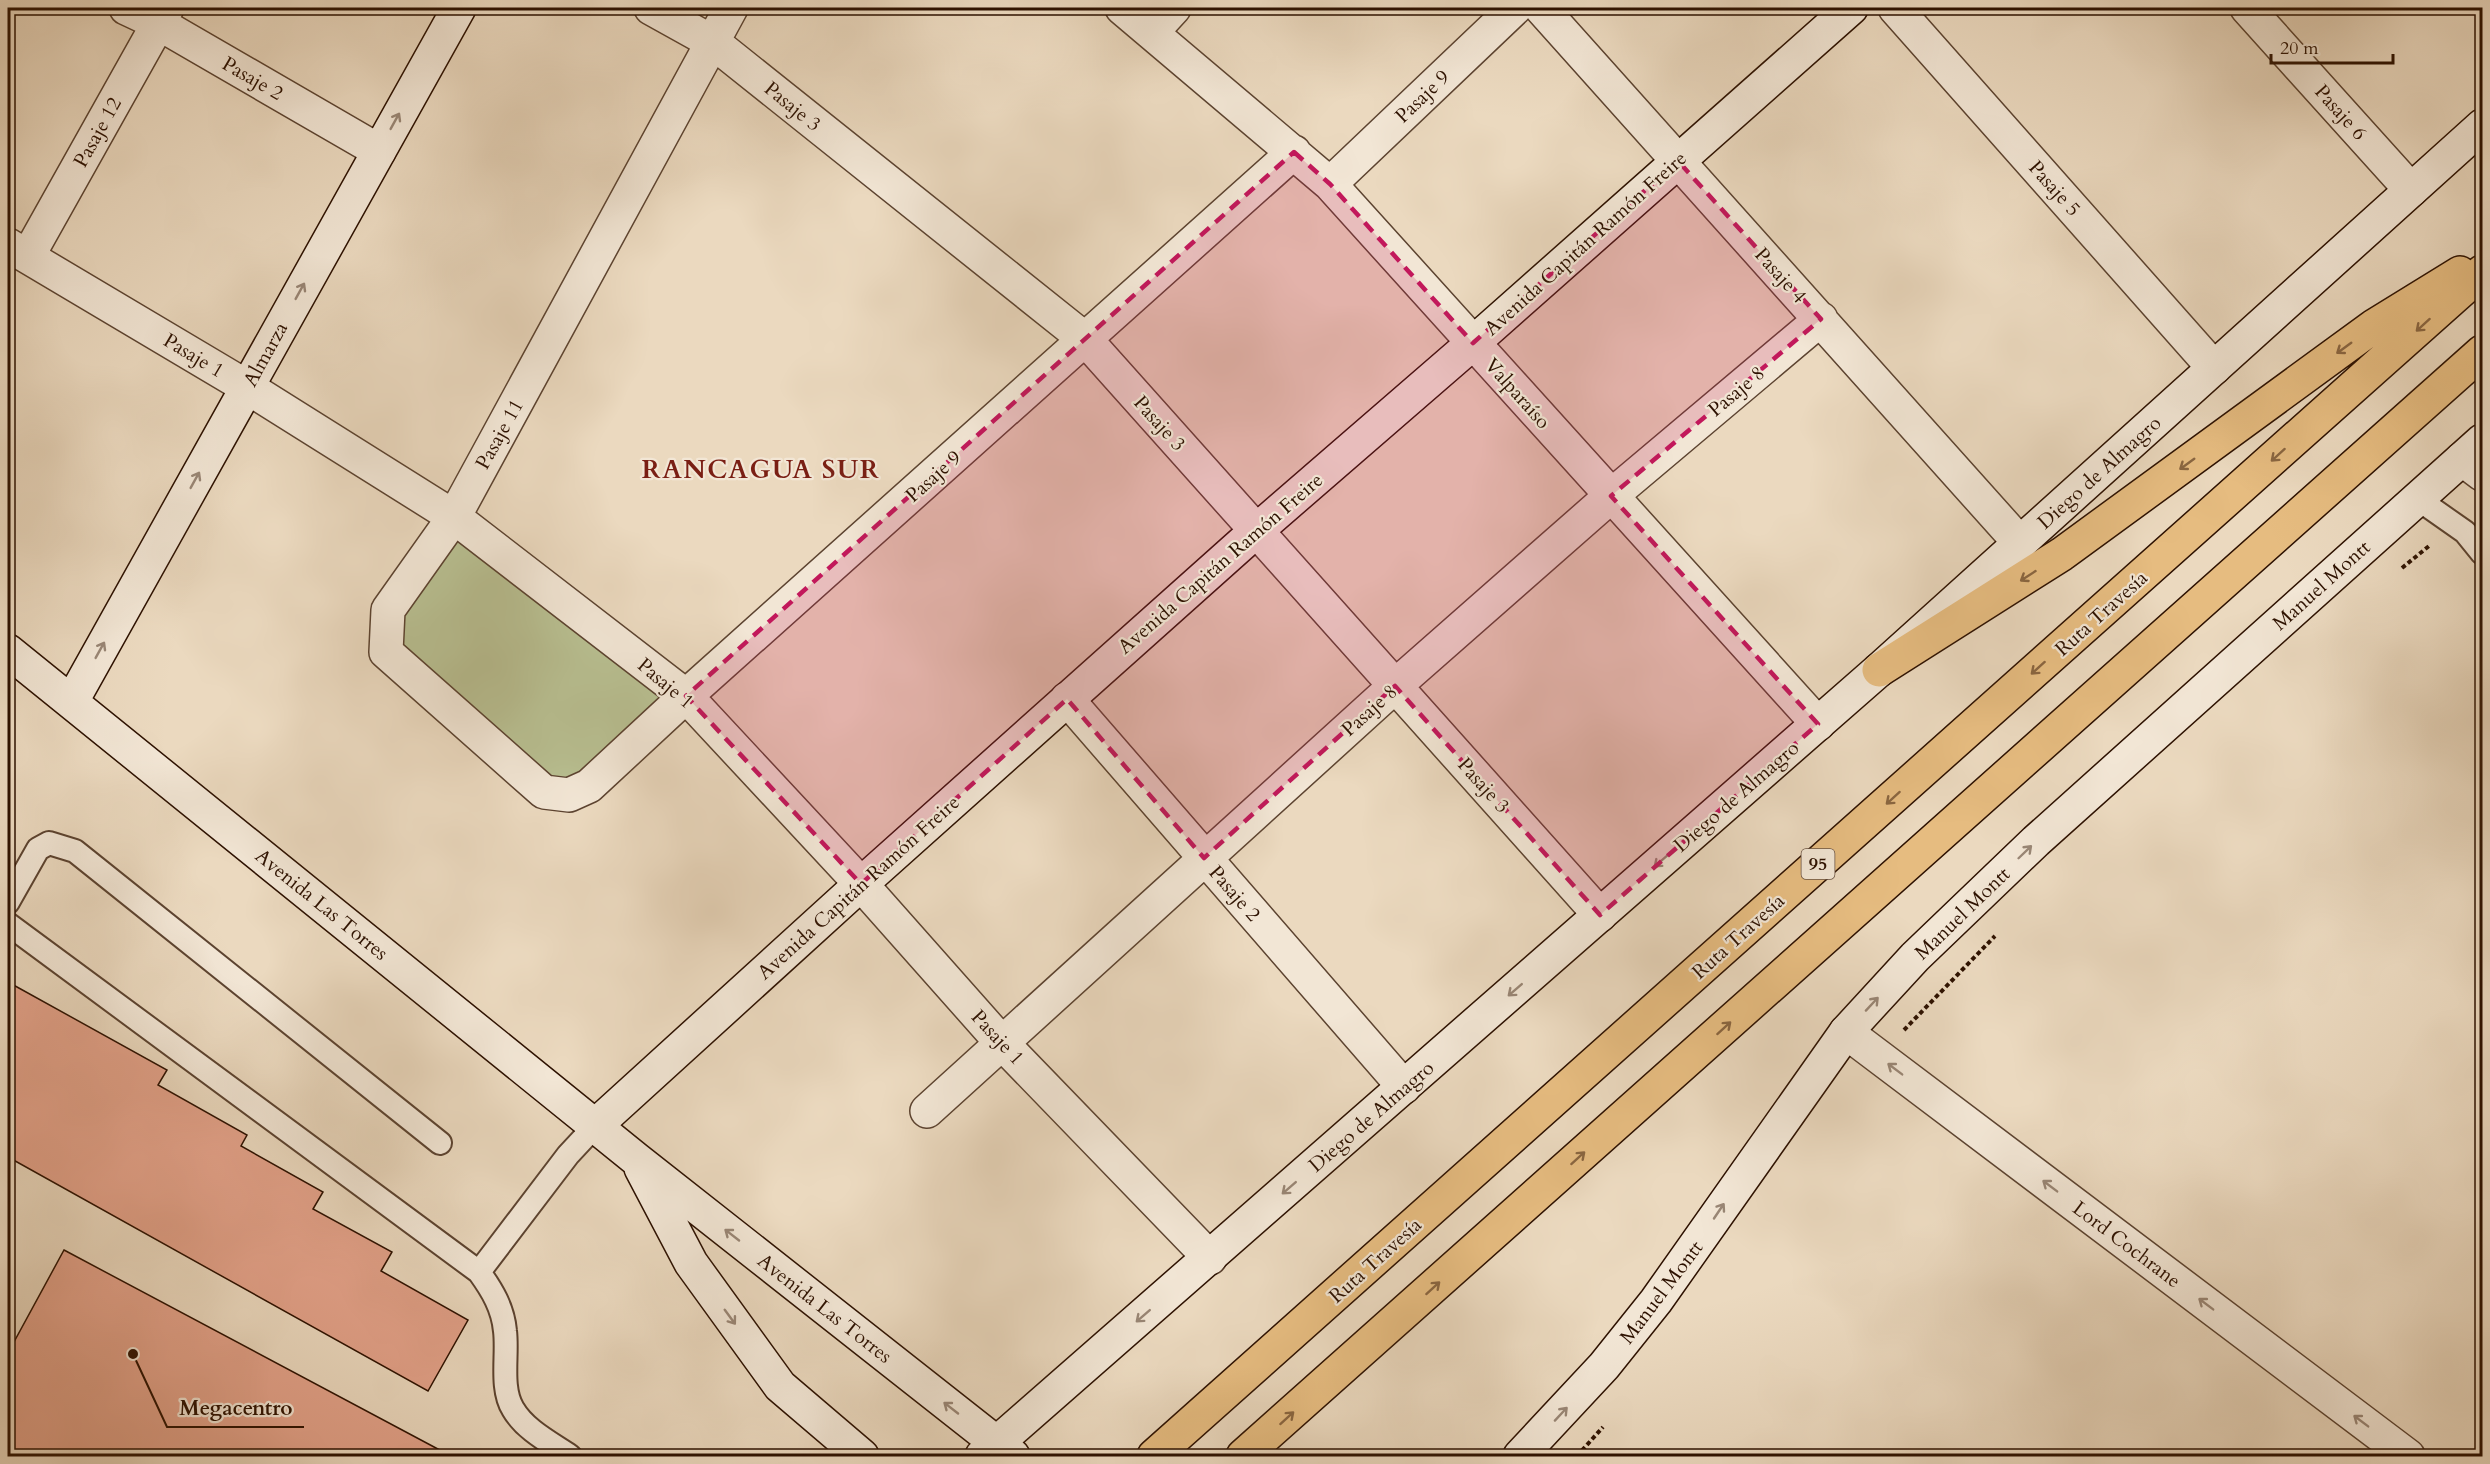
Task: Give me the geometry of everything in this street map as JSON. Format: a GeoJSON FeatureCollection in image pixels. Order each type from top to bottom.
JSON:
{"type":"FeatureCollection","features":[{"type":"Feature","properties":{"kind":"highway"},"geometry":{"type":"LineString","coordinates":[[1879,670],[2062,554],[2183,468],[2374,326],[2482,261]]}},
{"type":"Feature","properties":{"kind":"highway","name":"Ruta Travesía"},"geometry":{"type":"LineString","coordinates":[[1154,1456],[2482,272]]}},
{"type":"Feature","properties":{"kind":"highway"},"geometry":{"type":"LineString","coordinates":[[1243,1456],[2482,352]]}},
{"type":"Feature","properties":{"kind":"street","name":"Pasaje 2"},"geometry":{"type":"LineString","coordinates":[[126,8],[163,15],[378,151]]}},
{"type":"Feature","properties":{"kind":"street","name":"Almarza"},"geometry":{"type":"LineString","coordinates":[[72,702],[459,8]]}},
{"type":"Feature","properties":{"kind":"street","name":"Pasaje 3"},"geometry":{"type":"LineString","coordinates":[[651,8],[714,43],[1086,340],[1600,915]]}},
{"type":"Feature","properties":{"kind":"street","name":"Pasaje 11"},"geometry":{"type":"LineString","coordinates":[[568,795],[544,792],[386,652],[388,610],[454,517],[731,8]]}},
{"type":"Feature","properties":{"kind":"street","name":"Valparaíso"},"geometry":{"type":"LineString","coordinates":[[1122,8],[1330,184],[1818,724]]}},
{"type":"Feature","properties":{"kind":"street"},"geometry":{"type":"LineString","coordinates":[[1152,33],[1174,8]]}},
{"type":"Feature","properties":{"kind":"street","name":"Pasaje 9"},"geometry":{"type":"LineString","coordinates":[[1330,184],[1515,8]]}},
{"type":"Feature","properties":{"kind":"street","name":"Pasaje 4"},"geometry":{"type":"LineString","coordinates":[[1541,8],[2020,543]]}},
{"type":"Feature","properties":{"kind":"street","name":"Avenida Capitán Ramón Freire"},"geometry":{"type":"LineString","coordinates":[[595,1126],[1067,699],[1851,8]]}},
{"type":"Feature","properties":{"kind":"street","name":"Pasaje 5"},"geometry":{"type":"LineString","coordinates":[[1895,8],[2214,368]]}},
{"type":"Feature","properties":{"kind":"street","name":"Pasaje 6"},"geometry":{"type":"LineString","coordinates":[[2247,8],[2411,190]]}},
{"type":"Feature","properties":{"kind":"street","name":"Pasaje 12"},"geometry":{"type":"LineString","coordinates":[[18,250],[163,15]]}},
{"type":"Feature","properties":{"kind":"street","name":"Diego de Almagro"},"geometry":{"type":"LineString","coordinates":[[998,1452],[1210,1258],[1879,670],[2482,126]]}},
{"type":"Feature","properties":{"kind":"street","name":"Pasaje 9"},"geometry":{"type":"LineString","coordinates":[[568,795],[589,786],[686,696],[1294,152]]}},
{"type":"Feature","properties":{"kind":"street","name":"Pasaje 1"},"geometry":{"type":"LineString","coordinates":[[18,250],[247,387],[454,517],[686,696],[861,884],[1002,1043],[1210,1258]]}},
{"type":"Feature","properties":{"kind":"street","name":"Pasaje 8"},"geometry":{"type":"LineString","coordinates":[[927,1111],[1395,686],[1611,496],[1821,319]]}},
{"type":"Feature","properties":{"kind":"street","name":"Manuel Montt"},"geometry":{"type":"LineString","coordinates":[[1520,1456],[1604,1366],[1656,1301],[1846,1032],[1915,957],[2036,841],[2418,498],[2476,458]]}},
{"type":"Feature","properties":{"kind":"street","name":"Avenida Las Torres"},"geometry":{"type":"LineString","coordinates":[[8,651],[998,1452]]}},
{"type":"Feature","properties":{"kind":"street","name":"Pasaje 2"},"geometry":{"type":"LineString","coordinates":[[1067,699],[1404,1087]]}},
{"type":"Feature","properties":{"kind":"street","name":"Lord Cochrane"},"geometry":{"type":"LineString","coordinates":[[1846,1032],[2408,1456]]}},
{"type":"Feature","properties":{"kind":"street","name":"Avenida Las Torres"},"geometry":{"type":"LineString","coordinates":[[636,1159],[691,1263],[780,1386],[862,1456]]}},
{"type":"Feature","properties":{"kind":"lane"},"geometry":{"type":"LineString","coordinates":[[2418,498],[2465,532],[2482,554]]}},
{"type":"Feature","properties":{"kind":"lane"},"geometry":{"type":"LineString","coordinates":[[8,902],[38,849],[49,843],[75,850],[440,1143]]}},
{"type":"Feature","properties":{"kind":"lane"},"geometry":{"type":"LineString","coordinates":[[8,924],[479,1272],[496,1297],[505,1329],[507,1389],[512,1409],[529,1428],[570,1456]]}},
{"type":"Feature","properties":{"kind":"lane"},"geometry":{"type":"LineString","coordinates":[[479,1272],[568,1155],[595,1126]]}},
{"type":"Feature","properties":{"kind":"path"},"geometry":{"type":"LineString","coordinates":[[2395,573],[2455,524]]}},
{"type":"Feature","properties":{"kind":"path"},"geometry":{"type":"LineString","coordinates":[[1878,1056],[2001,931]]}},
{"type":"Feature","properties":{"kind":"path"},"geometry":{"type":"LineString","coordinates":[[1577,1456],[1604,1425]]}},
{"type":"Feature","properties":{"kind":"highlighted area"},"geometry":{"type":"Polygon","coordinates":[[[1294,152],[1330,184],[1473,343],[1678,161],[1821,319],[1611,496],[1818,724],[1600,915],[1395,686],[1204,858],[1067,699],[861,884],[686,696],[1294,152]]]}},
{"type":"Feature","properties":{"kind":"green space"},"geometry":{"type":"Polygon","coordinates":[[[454,517],[686,696],[569,795],[386,652],[388,610],[454,517]]]}},
{"type":"Feature","properties":{"kind":"building"},"geometry":{"type":"Polygon","coordinates":[[[8,982],[167,1070],[158,1085],[247,1135],[241,1146],[323,1192],[313,1209],[392,1252],[381,1271],[468,1320],[428,1391],[8,1157],[8,982]]]}},
{"type":"Feature","properties":{"kind":"building"},"geometry":{"type":"Polygon","coordinates":[[[64,1250],[451,1456],[8,1456],[8,1353],[64,1250]]]}},
{"type":"Feature","properties":{"kind":"place","name":"Megacentro"},"geometry":{"type":"Point","coordinates":[133,1354]}},
{"type":"Feature","properties":{"kind":"district","name":"RANCAGUA SUR"},"geometry":{"type":"Point","coordinates":[761,469]}}]}
